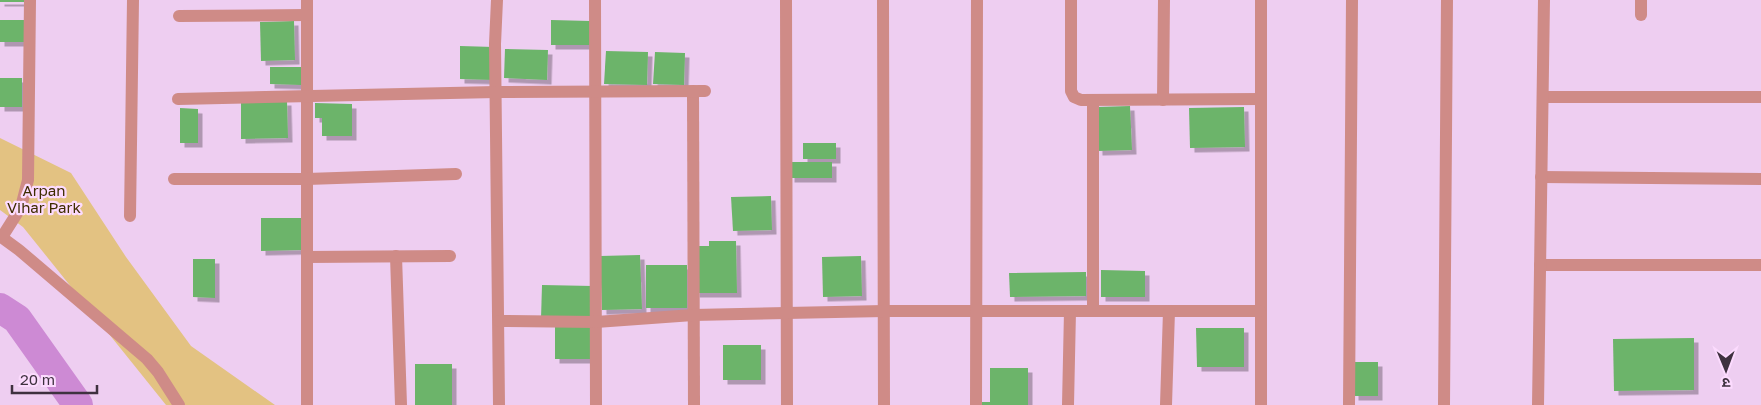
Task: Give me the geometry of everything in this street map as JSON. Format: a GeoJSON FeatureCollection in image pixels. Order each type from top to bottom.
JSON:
{"type":"FeatureCollection","features":[{"type":"Feature","properties":{"kind":"street"},"geometry":{"type":"LineString","coordinates":[[30,0],[28,180],[21,206],[1,237],[19,250],[147,359],[158,372],[179,405]]}},
{"type":"Feature","properties":{"kind":"street"},"geometry":{"type":"LineString","coordinates":[[130,216],[133,0]]}},
{"type":"Feature","properties":{"kind":"street"},"geometry":{"type":"LineString","coordinates":[[307,0],[307,405]]}},
{"type":"Feature","properties":{"kind":"street"},"geometry":{"type":"LineString","coordinates":[[496,0],[499,405]]}},
{"type":"Feature","properties":{"kind":"street"},"geometry":{"type":"LineString","coordinates":[[595,0],[596,405]]}},
{"type":"Feature","properties":{"kind":"street"},"geometry":{"type":"LineString","coordinates":[[786,0],[787,405]]}},
{"type":"Feature","properties":{"kind":"street"},"geometry":{"type":"LineString","coordinates":[[883,0],[884,405]]}},
{"type":"Feature","properties":{"kind":"street"},"geometry":{"type":"LineString","coordinates":[[976,0],[976,405]]}},
{"type":"Feature","properties":{"kind":"street"},"geometry":{"type":"LineString","coordinates":[[1071,0],[1071,92],[1074,97],[1080,100],[1260,99]]}},
{"type":"Feature","properties":{"kind":"street"},"geometry":{"type":"LineString","coordinates":[[1163,100],[1164,0]]}},
{"type":"Feature","properties":{"kind":"street"},"geometry":{"type":"LineString","coordinates":[[1260,0],[1261,405]]}},
{"type":"Feature","properties":{"kind":"street"},"geometry":{"type":"LineString","coordinates":[[1349,405],[1352,0]]}},
{"type":"Feature","properties":{"kind":"street"},"geometry":{"type":"LineString","coordinates":[[1444,405],[1447,0]]}},
{"type":"Feature","properties":{"kind":"street"},"geometry":{"type":"LineString","coordinates":[[1538,405],[1544,0]]}},
{"type":"Feature","properties":{"kind":"street"},"geometry":{"type":"LineString","coordinates":[[1641,0],[1642,15]]}},
{"type":"Feature","properties":{"kind":"street"},"geometry":{"type":"LineString","coordinates":[[178,16],[307,15]]}},
{"type":"Feature","properties":{"kind":"street"},"geometry":{"type":"LineString","coordinates":[[178,99],[496,92],[699,91],[693,316],[694,405]]}},
{"type":"Feature","properties":{"kind":"street"},"geometry":{"type":"LineString","coordinates":[[1542,97],[1761,97]]}},
{"type":"Feature","properties":{"kind":"street"},"geometry":{"type":"LineString","coordinates":[[1093,100],[1093,311]]}},
{"type":"Feature","properties":{"kind":"street"},"geometry":{"type":"LineString","coordinates":[[174,179],[307,179],[456,174]]}},
{"type":"Feature","properties":{"kind":"street"},"geometry":{"type":"LineString","coordinates":[[1542,177],[1761,179]]}},
{"type":"Feature","properties":{"kind":"street"},"geometry":{"type":"LineString","coordinates":[[396,256],[401,405]]}},
{"type":"Feature","properties":{"kind":"street"},"geometry":{"type":"LineString","coordinates":[[307,257],[450,256]]}},
{"type":"Feature","properties":{"kind":"street"},"geometry":{"type":"LineString","coordinates":[[1540,266],[1761,265]]}},
{"type":"Feature","properties":{"kind":"street"},"geometry":{"type":"LineString","coordinates":[[499,321],[596,322],[786,312],[976,310],[1260,311]]}},
{"type":"Feature","properties":{"kind":"street"},"geometry":{"type":"LineString","coordinates":[[1068,405],[1070,311]]}},
{"type":"Feature","properties":{"kind":"street"},"geometry":{"type":"LineString","coordinates":[[1166,405],[1169,311]]}},
{"type":"Feature","properties":{"kind":"green space","name":"Arpan Vihar Park"},"geometry":{"type":"Polygon","coordinates":[[[0,138],[71,173],[126,257],[191,346],[275,405],[166,405],[23,227],[0,210],[0,138]]]}},
{"type":"Feature","properties":{"kind":"building"},"geometry":{"type":"Polygon","coordinates":[[[0,0],[26,0],[26,2],[0,2],[0,0]]]}},
{"type":"Feature","properties":{"kind":"building"},"geometry":{"type":"Polygon","coordinates":[[[0,20],[24,20],[25,42],[0,42],[0,20]]]}},
{"type":"Feature","properties":{"kind":"building"},"geometry":{"type":"Polygon","coordinates":[[[551,20],[590,21],[590,45],[551,45],[551,20]]]}},
{"type":"Feature","properties":{"kind":"building"},"geometry":{"type":"Polygon","coordinates":[[[294,21],[295,60],[261,61],[260,22],[294,21]]]}},
{"type":"Feature","properties":{"kind":"building"},"geometry":{"type":"Polygon","coordinates":[[[460,46],[494,47],[494,80],[460,79],[460,46]]]}},
{"type":"Feature","properties":{"kind":"building"},"geometry":{"type":"Polygon","coordinates":[[[505,49],[548,50],[547,80],[504,78],[505,49]]]}},
{"type":"Feature","properties":{"kind":"building"},"geometry":{"type":"Polygon","coordinates":[[[606,51],[648,52],[647,85],[604,84],[606,51]]]}},
{"type":"Feature","properties":{"kind":"building"},"geometry":{"type":"Polygon","coordinates":[[[655,52],[685,53],[684,85],[653,84],[655,52]]]}},
{"type":"Feature","properties":{"kind":"building"},"geometry":{"type":"Polygon","coordinates":[[[270,67],[301,67],[301,85],[270,84],[270,67]]]}},
{"type":"Feature","properties":{"kind":"building"},"geometry":{"type":"Polygon","coordinates":[[[0,78],[22,78],[22,107],[0,107],[0,78]]]}},
{"type":"Feature","properties":{"kind":"building"},"geometry":{"type":"Polygon","coordinates":[[[287,101],[288,138],[241,139],[241,102],[287,101]]]}},
{"type":"Feature","properties":{"kind":"building"},"geometry":{"type":"Polygon","coordinates":[[[315,103],[352,104],[352,136],[322,136],[322,118],[315,118],[315,103]]]}},
{"type":"Feature","properties":{"kind":"building"},"geometry":{"type":"Polygon","coordinates":[[[1130,106],[1132,150],[1098,151],[1096,107],[1130,106]]]}},
{"type":"Feature","properties":{"kind":"building"},"geometry":{"type":"Polygon","coordinates":[[[1244,107],[1245,147],[1190,148],[1189,108],[1244,107]]]}},
{"type":"Feature","properties":{"kind":"building"},"geometry":{"type":"Polygon","coordinates":[[[180,108],[198,109],[198,143],[180,143],[180,108]]]}},
{"type":"Feature","properties":{"kind":"building"},"geometry":{"type":"Polygon","coordinates":[[[803,143],[836,143],[836,159],[803,159],[803,143]]]}},
{"type":"Feature","properties":{"kind":"building"},"geometry":{"type":"Polygon","coordinates":[[[790,162],[832,162],[832,178],[790,178],[790,162]]]}},
{"type":"Feature","properties":{"kind":"building"},"geometry":{"type":"Polygon","coordinates":[[[771,196],[772,230],[733,231],[731,197],[771,196]]]}},
{"type":"Feature","properties":{"kind":"building"},"geometry":{"type":"Polygon","coordinates":[[[261,218],[302,218],[302,250],[261,251],[261,218]]]}},
{"type":"Feature","properties":{"kind":"building"},"geometry":{"type":"Polygon","coordinates":[[[709,241],[736,241],[737,293],[695,293],[694,246],[709,246],[709,241]]]}},
{"type":"Feature","properties":{"kind":"building"},"geometry":{"type":"Polygon","coordinates":[[[640,255],[642,309],[602,310],[600,256],[640,255]]]}},
{"type":"Feature","properties":{"kind":"building"},"geometry":{"type":"Polygon","coordinates":[[[861,256],[862,296],[823,297],[822,257],[861,256]]]}},
{"type":"Feature","properties":{"kind":"building"},"geometry":{"type":"Polygon","coordinates":[[[193,259],[215,259],[215,298],[193,297],[193,259]]]}},
{"type":"Feature","properties":{"kind":"building"},"geometry":{"type":"Polygon","coordinates":[[[646,265],[687,265],[687,308],[646,308],[646,265]]]}},
{"type":"Feature","properties":{"kind":"building"},"geometry":{"type":"Polygon","coordinates":[[[1101,270],[1145,271],[1145,297],[1101,297],[1101,270]]]}},
{"type":"Feature","properties":{"kind":"building"},"geometry":{"type":"Polygon","coordinates":[[[1086,272],[1086,296],[1010,297],[1009,273],[1086,272]]]}},
{"type":"Feature","properties":{"kind":"building"},"geometry":{"type":"Polygon","coordinates":[[[542,285],[593,286],[592,320],[541,319],[542,285]]]}},
{"type":"Feature","properties":{"kind":"building"},"geometry":{"type":"Polygon","coordinates":[[[555,326],[593,326],[594,359],[555,359],[555,326]]]}},
{"type":"Feature","properties":{"kind":"building"},"geometry":{"type":"Polygon","coordinates":[[[1196,328],[1244,328],[1244,367],[1197,367],[1196,328]]]}},
{"type":"Feature","properties":{"kind":"building"},"geometry":{"type":"Polygon","coordinates":[[[1694,338],[1694,390],[1614,391],[1613,339],[1694,338]]]}},
{"type":"Feature","properties":{"kind":"building"},"geometry":{"type":"Polygon","coordinates":[[[723,345],[761,345],[761,380],[723,380],[723,345]]]}},
{"type":"Feature","properties":{"kind":"building"},"geometry":{"type":"Polygon","coordinates":[[[1354,362],[1378,362],[1378,396],[1354,396],[1354,362]]]}},
{"type":"Feature","properties":{"kind":"building"},"geometry":{"type":"Polygon","coordinates":[[[415,364],[452,364],[452,405],[415,405],[415,364]]]}},
{"type":"Feature","properties":{"kind":"building"},"geometry":{"type":"Polygon","coordinates":[[[990,368],[1028,368],[1028,405],[980,405],[980,402],[990,402],[990,368]]]}},
{"type":"Feature","properties":{"kind":"waterway"},"geometry":{"type":"LineString","coordinates":[[0,308],[17,319],[78,405]]}}]}
